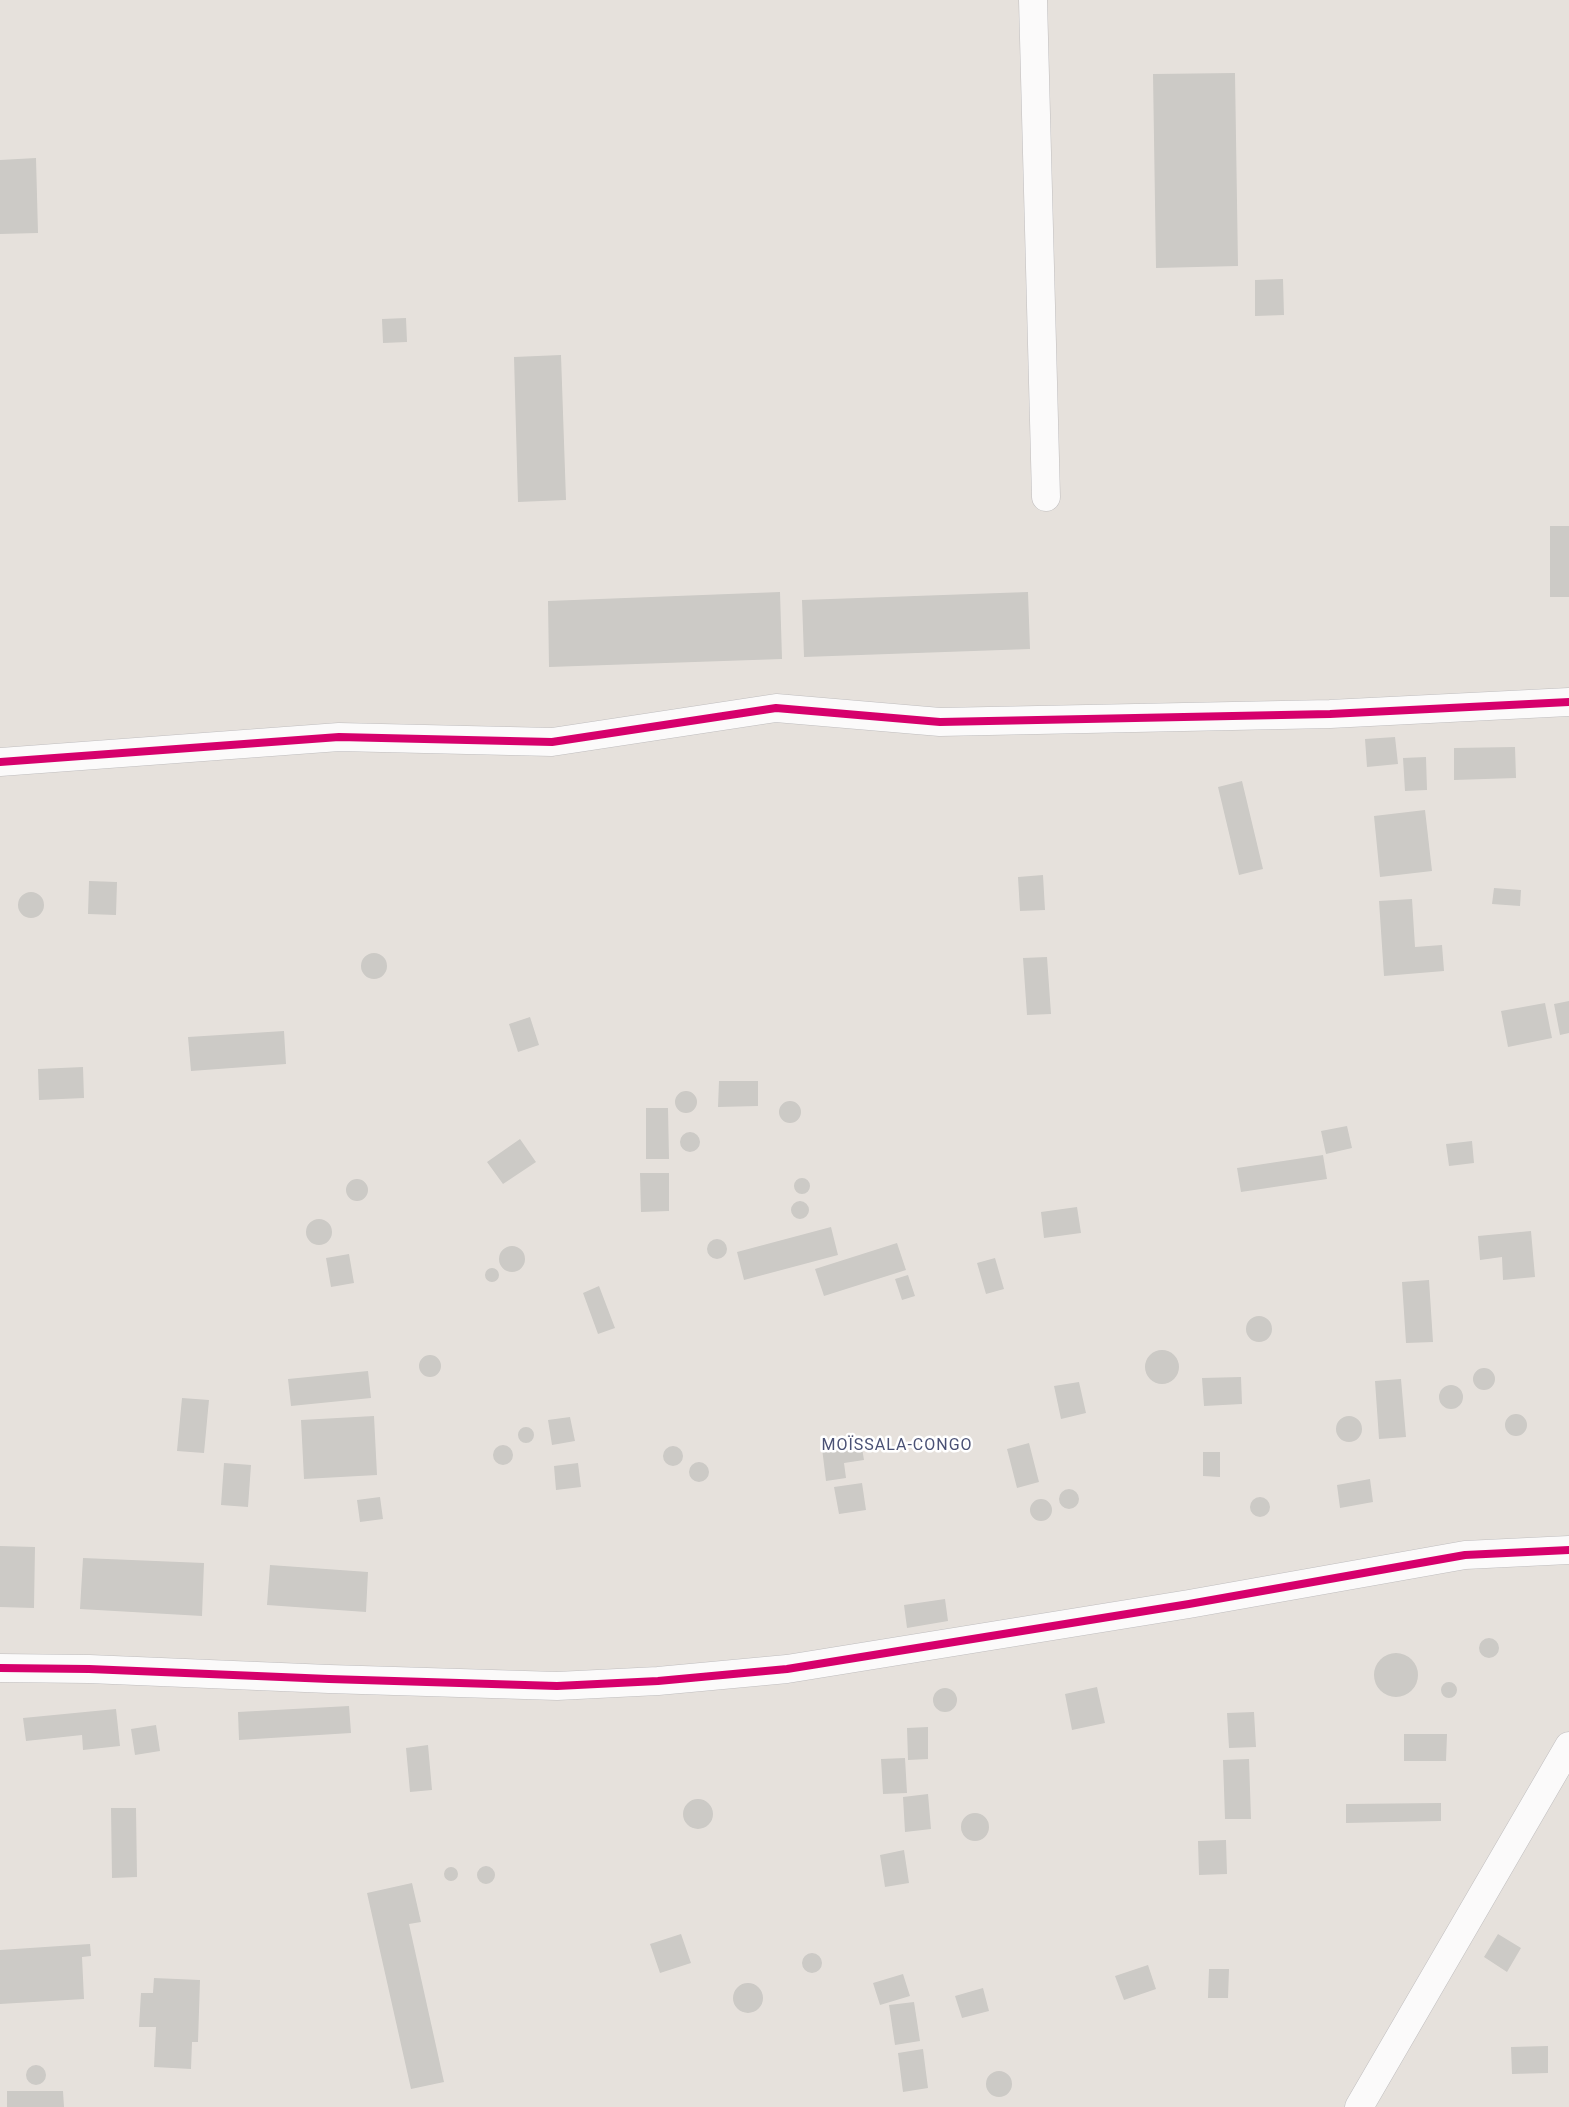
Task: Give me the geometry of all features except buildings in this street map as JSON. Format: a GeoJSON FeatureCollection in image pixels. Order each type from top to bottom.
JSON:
{"type":"FeatureCollection","features":[{"type":"Feature","properties":{"kind":"street"},"geometry":{"type":"LineString","coordinates":[[1033,0],[1046,497]]}},
{"type":"Feature","properties":{"kind":"street"},"geometry":{"type":"LineString","coordinates":[[0,762],[339,737],[552,742],[776,708],[940,722],[1330,714],[1569,702]]}},
{"type":"Feature","properties":{"kind":"street"},"geometry":{"type":"LineString","coordinates":[[0,1668],[89,1669],[557,1686],[658,1681],[787,1669],[1189,1604],[1465,1555],[1569,1550]]}},
{"type":"Feature","properties":{"kind":"street"},"geometry":{"type":"LineString","coordinates":[[1359,2107],[1569,1746]]}},
{"type":"Feature","properties":{"kind":"cycle path"},"geometry":{"type":"LineString","coordinates":[[0,762],[339,737],[552,742],[776,708],[940,722],[1330,714],[1569,702]]}},
{"type":"Feature","properties":{"kind":"cycle path"},"geometry":{"type":"LineString","coordinates":[[0,1668],[89,1669],[557,1686],[658,1681],[787,1669],[1189,1604],[1465,1555],[1569,1550]]}},
{"type":"Feature","properties":{"kind":"district","name":"MOÏSSALA-CONGO"},"geometry":{"type":"Point","coordinates":[897,1446]}}]}
